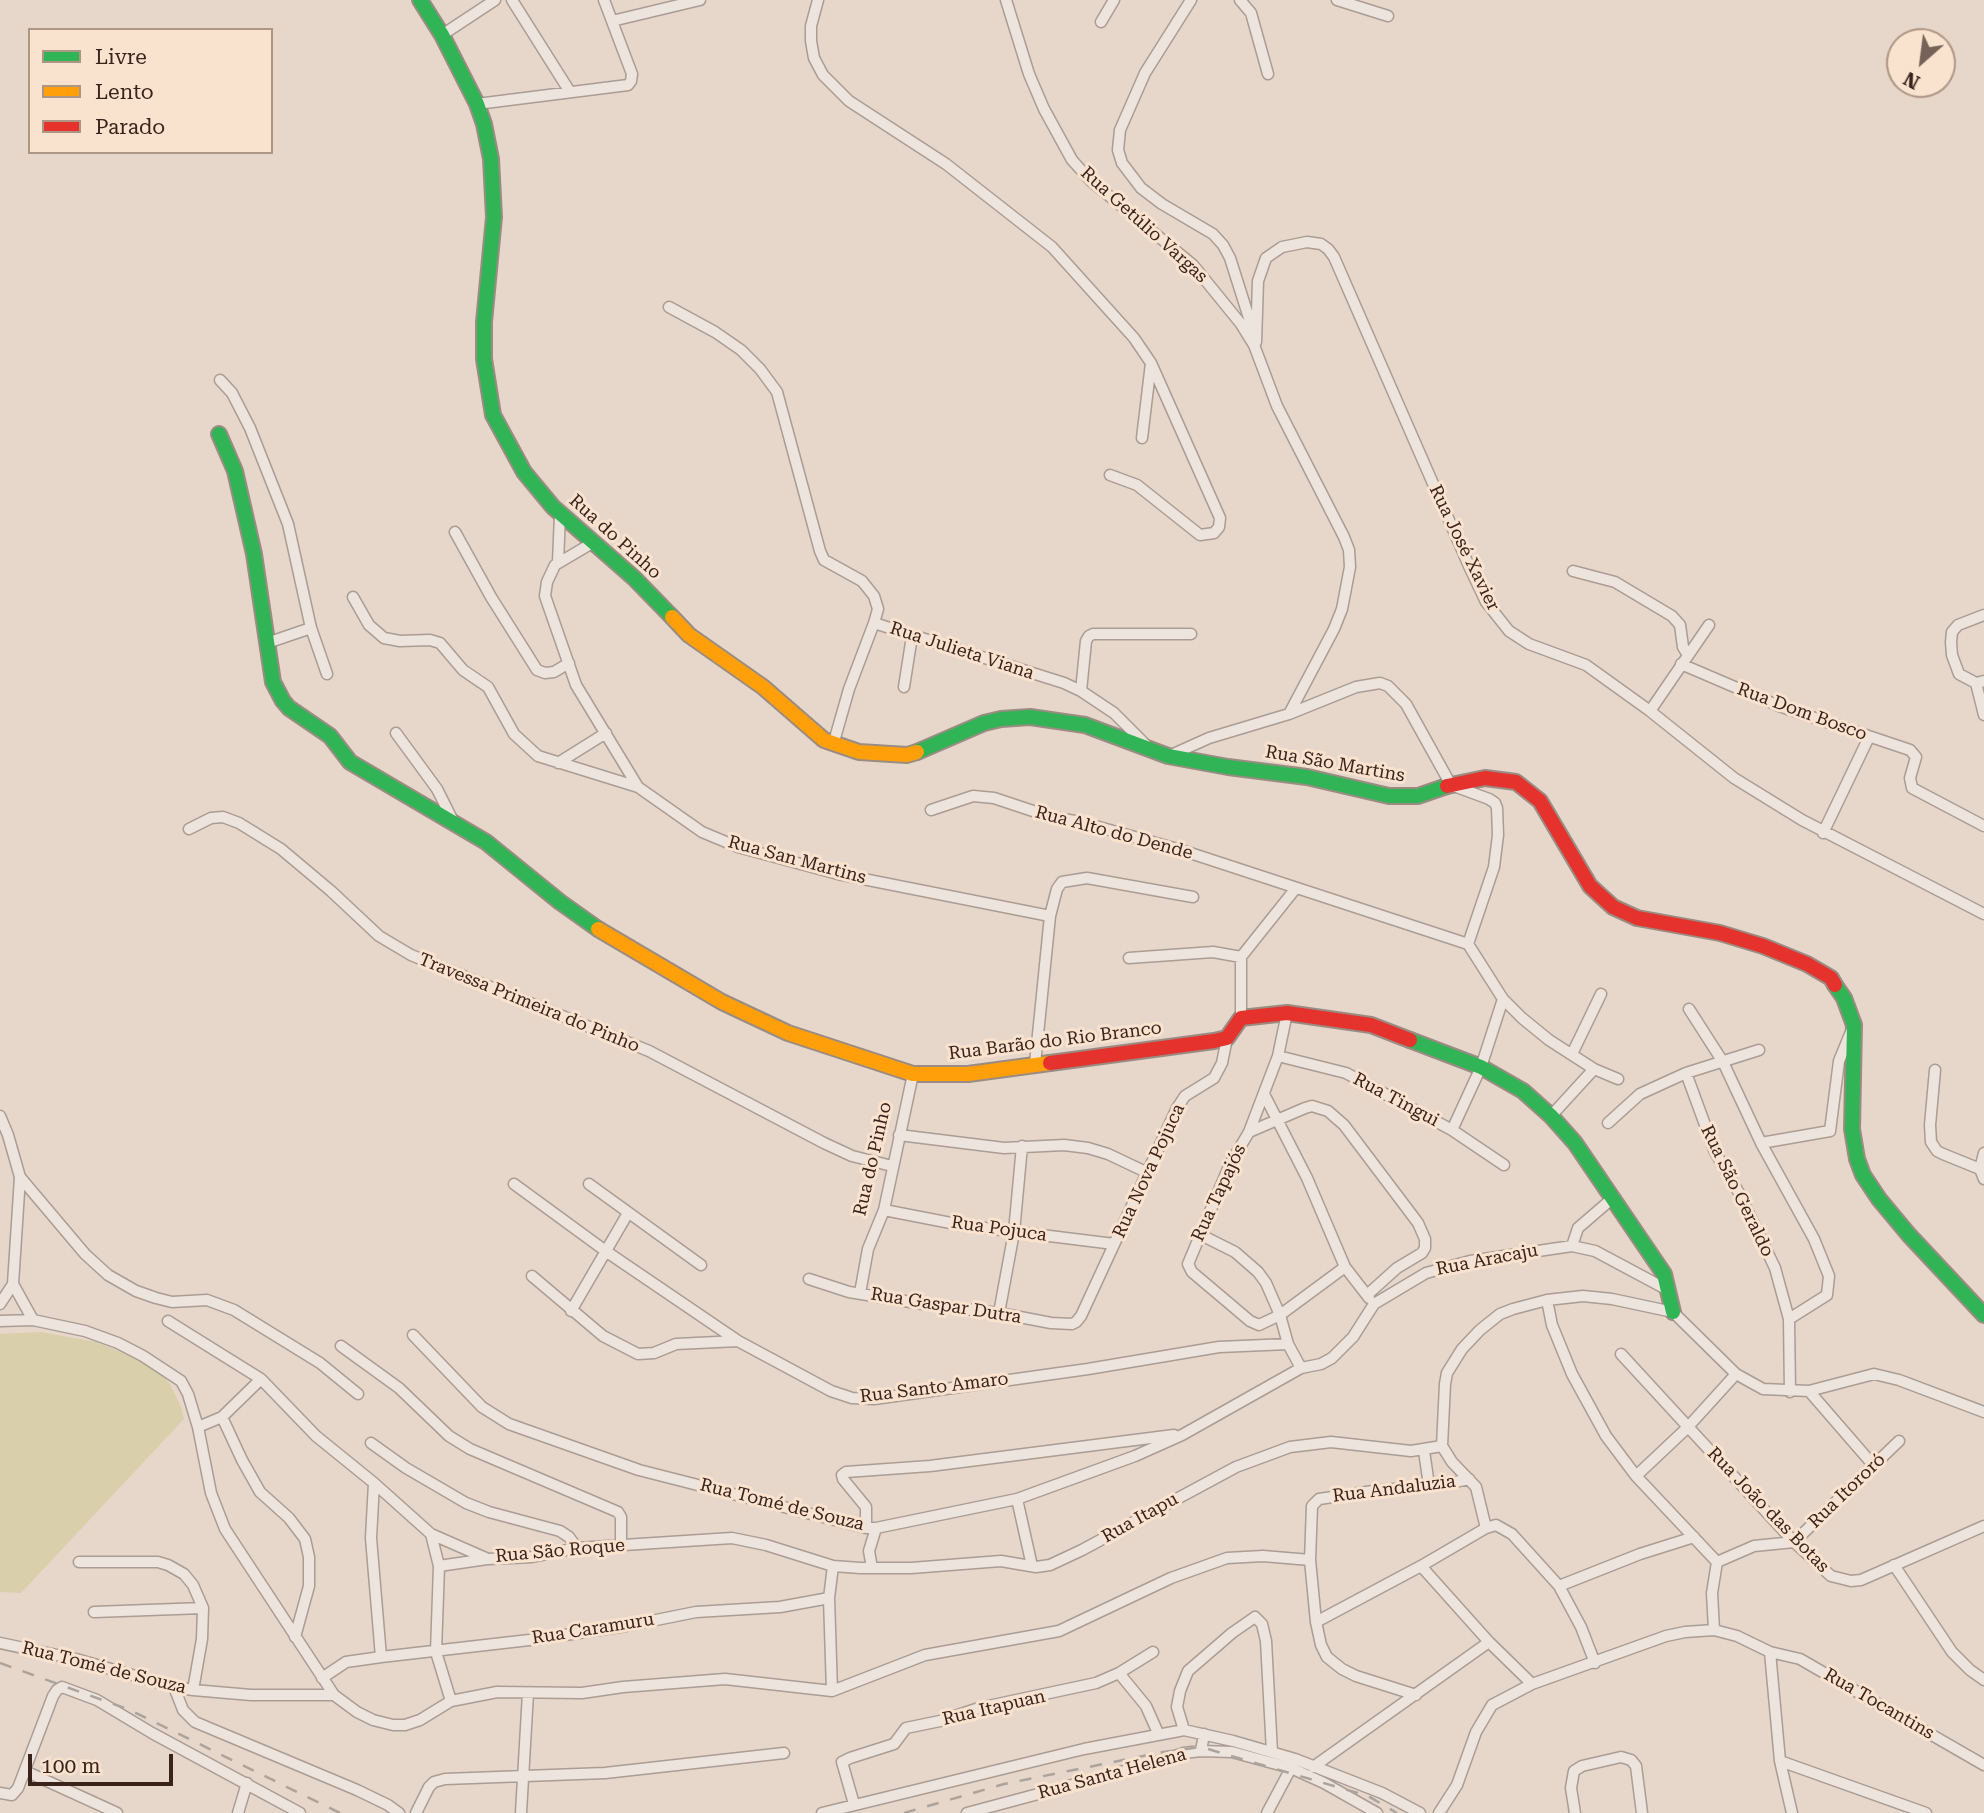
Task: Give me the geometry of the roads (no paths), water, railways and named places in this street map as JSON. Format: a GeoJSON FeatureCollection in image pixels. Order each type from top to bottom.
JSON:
{"type":"FeatureCollection","features":[{"type":"Feature","properties":{"kind":"street","name":"Rua do Pinho"},"geometry":{"type":"LineString","coordinates":[[420,0],[442,35],[477,104],[487,135],[495,201],[484,323],[484,359],[489,399],[501,432],[513,454],[536,488],[560,515],[635,578],[689,635],[763,687],[809,728],[833,745],[875,754],[907,755],[984,723],[1030,717],[1085,725],[1168,756]]}},
{"type":"Feature","properties":{"kind":"street"},"geometry":{"type":"LineString","coordinates":[[442,35],[495,0]]}},
{"type":"Feature","properties":{"kind":"street"},"geometry":{"type":"LineString","coordinates":[[512,0],[570,92]]}},
{"type":"Feature","properties":{"kind":"street"},"geometry":{"type":"LineString","coordinates":[[477,104],[624,86],[631,81],[632,74],[604,0]]}},
{"type":"Feature","properties":{"kind":"street"},"geometry":{"type":"LineString","coordinates":[[612,21],[700,0]]}},
{"type":"Feature","properties":{"kind":"street"},"geometry":{"type":"LineString","coordinates":[[818,0],[811,26],[811,41],[814,58],[823,75],[849,101],[946,164],[1052,247],[1134,338],[1151,363],[1220,518],[1219,527],[1214,533],[1200,535],[1137,485],[1110,475]]}},
{"type":"Feature","properties":{"kind":"street","name":"Rua Getúlio Vargas"},"geometry":{"type":"LineString","coordinates":[[1006,0],[1029,74],[1044,109],[1072,160],[1091,181],[1203,274],[1241,324],[1258,354],[1277,406],[1349,550],[1349,585],[1334,629],[1289,714]]}},
{"type":"Feature","properties":{"kind":"street"},"geometry":{"type":"LineString","coordinates":[[1101,22],[1114,0]]}},
{"type":"Feature","properties":{"kind":"street"},"geometry":{"type":"LineString","coordinates":[[1191,0],[1145,73],[1120,130],[1118,150],[1122,163],[1141,188],[1162,204],[1213,234],[1223,245],[1230,258],[1258,354]]}},
{"type":"Feature","properties":{"kind":"street"},"geometry":{"type":"LineString","coordinates":[[1240,0],[1251,13],[1268,75]]}},
{"type":"Feature","properties":{"kind":"street"},"geometry":{"type":"LineString","coordinates":[[1337,0],[1388,16]]}},
{"type":"Feature","properties":{"kind":"street","name":"Rua José Xavier"},"geometry":{"type":"LineString","coordinates":[[1256,342],[1258,281],[1266,258],[1282,247],[1307,242],[1321,244],[1328,249],[1334,257],[1486,602],[1509,631],[1529,645],[1586,665],[1650,711],[1734,778],[1823,833],[1984,914]]}},
{"type":"Feature","properties":{"kind":"street"},"geometry":{"type":"LineString","coordinates":[[669,307],[715,332],[741,350],[777,392],[820,551],[824,560],[862,581],[874,596],[878,609],[874,623]]}},
{"type":"Feature","properties":{"kind":"street"},"geometry":{"type":"LineString","coordinates":[[1142,438],[1151,363]]}},
{"type":"Feature","properties":{"kind":"street"},"geometry":{"type":"LineString","coordinates":[[220,380],[232,393],[250,428],[288,524],[311,628],[327,674]]}},
{"type":"Feature","properties":{"kind":"street","name":"Rua Barão do Rio Branco"},"geometry":{"type":"LineString","coordinates":[[219,434],[235,471],[246,515],[272,682],[289,708],[330,736],[350,762],[485,842],[560,902],[610,937],[722,1002],[788,1033],[913,1074],[968,1074],[1227,1038]]}},
{"type":"Feature","properties":{"kind":"street","name":"Rua San Martins"},"geometry":{"type":"LineString","coordinates":[[560,515],[558,562],[547,582],[545,596],[576,685],[638,788],[702,832],[738,847],[838,874],[1050,916]]}},
{"type":"Feature","properties":{"kind":"street"},"geometry":{"type":"LineString","coordinates":[[455,531],[491,597],[537,670],[554,672],[569,663]]}},
{"type":"Feature","properties":{"kind":"street"},"geometry":{"type":"LineString","coordinates":[[558,562],[594,542]]}},
{"type":"Feature","properties":{"kind":"street"},"geometry":{"type":"LineString","coordinates":[[1573,571],[1615,582],[1672,616],[1680,625],[1681,641],[1688,655]]}},
{"type":"Feature","properties":{"kind":"street"},"geometry":{"type":"LineString","coordinates":[[353,597],[369,625],[384,638],[400,641],[430,639],[440,643],[463,670],[488,687],[507,724],[527,748],[538,756],[638,788]]}},
{"type":"Feature","properties":{"kind":"street"},"geometry":{"type":"LineString","coordinates":[[1984,615],[1958,625],[1952,632],[1951,642],[1952,655],[1959,674],[1980,685],[1984,715]]}},
{"type":"Feature","properties":{"kind":"street","name":"Rua Julieta Viana"},"geometry":{"type":"LineString","coordinates":[[833,745],[849,689],[874,623],[1065,683],[1114,713],[1153,751]]}},
{"type":"Feature","properties":{"kind":"street"},"geometry":{"type":"LineString","coordinates":[[1650,711],[1709,625]]}},
{"type":"Feature","properties":{"kind":"street"},"geometry":{"type":"LineString","coordinates":[[267,643],[311,628]]}},
{"type":"Feature","properties":{"kind":"street"},"geometry":{"type":"LineString","coordinates":[[1081,691],[1086,641],[1089,636],[1191,634]]}},
{"type":"Feature","properties":{"kind":"street"},"geometry":{"type":"LineString","coordinates":[[904,687],[912,636]]}},
{"type":"Feature","properties":{"kind":"street","name":"Rua Dom Bosco"},"geometry":{"type":"LineString","coordinates":[[1681,664],[1779,706],[1910,750],[1914,753],[1915,763],[1910,778],[1912,788],[1984,825]]}},
{"type":"Feature","properties":{"kind":"street","name":"Rua São Martins"},"geometry":{"type":"LineString","coordinates":[[1168,756],[1233,730],[1289,714],[1356,687],[1380,683],[1388,686],[1406,705],[1451,785]]}},
{"type":"Feature","properties":{"kind":"street"},"geometry":{"type":"LineString","coordinates":[[396,733],[437,789],[454,822]]}},
{"type":"Feature","properties":{"kind":"street"},"geometry":{"type":"LineString","coordinates":[[558,763],[606,733]]}},
{"type":"Feature","properties":{"kind":"street"},"geometry":{"type":"LineString","coordinates":[[1823,833],[1870,737]]}},
{"type":"Feature","properties":{"kind":"street","name":"Rua São Martins"},"geometry":{"type":"LineString","coordinates":[[1168,756],[1307,777],[1389,796],[1418,796],[1485,778],[1516,782],[1527,789],[1546,810],[1590,886],[1613,907],[1649,922],[1720,933],[1763,946],[1807,964],[1822,972],[1838,986],[1854,1026]]}},
{"type":"Feature","properties":{"kind":"street"},"geometry":{"type":"LineString","coordinates":[[1451,785],[1489,799],[1494,803],[1498,815],[1497,848],[1491,880],[1468,944],[1503,999],[1531,1026],[1594,1069],[1618,1079]]}},
{"type":"Feature","properties":{"kind":"street","name":"Rua Alto do Dende"},"geometry":{"type":"LineString","coordinates":[[931,810],[973,796],[994,798],[1051,817],[1081,822],[1149,841],[1468,944]]}},
{"type":"Feature","properties":{"kind":"street","name":"Travessa Primeira do Pinho"},"geometry":{"type":"LineString","coordinates":[[189,829],[211,818],[223,817],[240,823],[291,858],[379,936],[411,955],[649,1051],[824,1143],[852,1156],[892,1166]]}},
{"type":"Feature","properties":{"kind":"street"},"geometry":{"type":"LineString","coordinates":[[1035,1064],[1050,916],[1062,881],[1087,878],[1194,897]]}},
{"type":"Feature","properties":{"kind":"street"},"geometry":{"type":"LineString","coordinates":[[1227,1038],[1241,1018],[1241,957],[1296,888]]}},
{"type":"Feature","properties":{"kind":"street"},"geometry":{"type":"LineString","coordinates":[[1129,958],[1213,952],[1241,957]]}},
{"type":"Feature","properties":{"kind":"street"},"geometry":{"type":"LineString","coordinates":[[1572,1054],[1601,994]]}},
{"type":"Feature","properties":{"kind":"street"},"geometry":{"type":"LineString","coordinates":[[1452,1130],[1481,1067],[1503,999]]}},
{"type":"Feature","properties":{"kind":"street"},"geometry":{"type":"LineString","coordinates":[[1689,1009],[1723,1062],[1760,1143],[1814,1239],[1829,1276],[1827,1295],[1789,1319]]}},
{"type":"Feature","properties":{"kind":"street"},"geometry":{"type":"LineString","coordinates":[[1241,1018],[1287,1013],[1371,1025],[1481,1067],[1523,1091],[1551,1116],[1575,1143],[1614,1197],[1664,1274],[1674,1312],[1736,1374],[1763,1389],[1809,1391],[1874,1374],[1899,1380],[1984,1412]]}},
{"type":"Feature","properties":{"kind":"street","name":"Rua Tapajós"},"geometry":{"type":"LineString","coordinates":[[1287,1013],[1278,1056],[1264,1094],[1248,1132],[1230,1164],[1188,1264],[1192,1272],[1256,1324],[1262,1325],[1280,1315],[1345,1267]]}},
{"type":"Feature","properties":{"kind":"street"},"geometry":{"type":"LineString","coordinates":[[1760,1143],[1830,1131],[1839,1062],[1854,1026]]}},
{"type":"Feature","properties":{"kind":"street"},"geometry":{"type":"LineString","coordinates":[[1854,1026],[1852,1129],[1857,1159],[1863,1175],[1901,1226],[1984,1315]]}},
{"type":"Feature","properties":{"kind":"street","name":"Rua Nova Pojuca"},"geometry":{"type":"LineString","coordinates":[[1081,1317],[1185,1096],[1214,1078],[1219,1071],[1227,1038]]}},
{"type":"Feature","properties":{"kind":"street"},"geometry":{"type":"LineString","coordinates":[[1608,1123],[1640,1094],[1686,1073],[1759,1050]]}},
{"type":"Feature","properties":{"kind":"street","name":"Rua Tingui"},"geometry":{"type":"LineString","coordinates":[[1278,1056],[1346,1073],[1452,1130],[1504,1165]]}},
{"type":"Feature","properties":{"kind":"street"},"geometry":{"type":"LineString","coordinates":[[1551,1116],[1594,1069]]}},
{"type":"Feature","properties":{"kind":"street"},"geometry":{"type":"LineString","coordinates":[[1935,1070],[1931,1142],[1937,1151],[1982,1174],[1984,1153]]}},
{"type":"Feature","properties":{"kind":"street","name":"Rua São Geraldo"},"geometry":{"type":"LineString","coordinates":[[1686,1073],[1715,1152],[1768,1249],[1789,1319],[1790,1392]]}},
{"type":"Feature","properties":{"kind":"street","name":"Rua do Pinho"},"geometry":{"type":"LineString","coordinates":[[860,1293],[868,1249],[884,1210],[913,1074]]}},
{"type":"Feature","properties":{"kind":"street"},"geometry":{"type":"LineString","coordinates":[[1248,1132],[1279,1119],[1312,1106],[1321,1107],[1334,1116],[1356,1140],[1418,1223],[1425,1240],[1422,1253],[1397,1268],[1371,1300],[1345,1267],[1307,1178],[1279,1119],[1264,1094]]}},
{"type":"Feature","properties":{"kind":"street"},"geometry":{"type":"LineString","coordinates":[[0,1116],[20,1177],[13,1284],[0,1304]]}},
{"type":"Feature","properties":{"kind":"street"},"geometry":{"type":"LineString","coordinates":[[900,1135],[995,1147],[1064,1145],[1088,1148],[1148,1172]]}},
{"type":"Feature","properties":{"kind":"street"},"geometry":{"type":"LineString","coordinates":[[999,1313],[1014,1232],[1022,1146]]}},
{"type":"Feature","properties":{"kind":"street"},"geometry":{"type":"LineString","coordinates":[[20,1177],[85,1254],[108,1275],[136,1291],[156,1298],[172,1302],[207,1300],[233,1310],[320,1363],[358,1394]]}},
{"type":"Feature","properties":{"kind":"street","name":"Rua Santo Amaro"},"geometry":{"type":"LineString","coordinates":[[514,1184],[607,1252],[738,1341],[831,1391],[861,1399],[1129,1364],[1219,1348],[1289,1344]]}},
{"type":"Feature","properties":{"kind":"street"},"geometry":{"type":"LineString","coordinates":[[589,1184],[701,1265]]}},
{"type":"Feature","properties":{"kind":"street"},"geometry":{"type":"LineString","coordinates":[[1572,1246],[1578,1228],[1614,1197]]}},
{"type":"Feature","properties":{"kind":"street","name":"Rua Pojuca"},"geometry":{"type":"LineString","coordinates":[[884,1210],[1014,1232],[1114,1244]]}},
{"type":"Feature","properties":{"kind":"street"},"geometry":{"type":"LineString","coordinates":[[571,1311],[628,1213]]}},
{"type":"Feature","properties":{"kind":"street"},"geometry":{"type":"LineString","coordinates":[[1199,1234],[1235,1252],[1247,1261],[1266,1283],[1301,1368]]}},
{"type":"Feature","properties":{"kind":"street","name":"Rua Aracaju"},"geometry":{"type":"LineString","coordinates":[[1182,1435],[1301,1368],[1321,1364],[1338,1353],[1353,1338],[1371,1300],[1426,1273],[1470,1261],[1572,1246],[1595,1251],[1668,1290]]}},
{"type":"Feature","properties":{"kind":"street"},"geometry":{"type":"LineString","coordinates":[[532,1276],[603,1336],[638,1353],[654,1353],[676,1344],[738,1341]]}},
{"type":"Feature","properties":{"kind":"street","name":"Rua Gaspar Dutra"},"geometry":{"type":"LineString","coordinates":[[809,1279],[860,1293],[1066,1324],[1076,1322],[1081,1317]]}},
{"type":"Feature","properties":{"kind":"street"},"geometry":{"type":"LineString","coordinates":[[13,1284],[33,1320]]}},
{"type":"Feature","properties":{"kind":"street"},"geometry":{"type":"LineString","coordinates":[[1486,1528],[1478,1492],[1442,1446],[1447,1373],[1462,1349],[1500,1314],[1547,1300],[1597,1297],[1674,1312]]}},
{"type":"Feature","properties":{"kind":"street"},"geometry":{"type":"LineString","coordinates":[[1547,1300],[1552,1325],[1572,1374],[1595,1419],[1636,1476],[1717,1562]]}},
{"type":"Feature","properties":{"kind":"street"},"geometry":{"type":"LineString","coordinates":[[0,1321],[33,1320],[85,1331],[118,1343],[173,1373],[181,1381],[198,1427],[211,1493],[222,1522],[334,1695],[365,1716],[393,1725],[405,1725],[420,1720],[452,1701],[482,1693],[582,1693],[725,1679],[832,1691],[925,1655],[1075,1625],[1171,1578],[1227,1558],[1263,1556],[1310,1560],[1316,1622],[1321,1646],[1327,1657],[1342,1669],[1416,1695]]}},
{"type":"Feature","properties":{"kind":"street","name":"Rua São Roque"},"geometry":{"type":"LineString","coordinates":[[169,1321],[261,1379],[316,1436],[431,1534],[488,1559],[532,1556],[577,1548],[732,1538],[766,1545],[833,1566]]}},
{"type":"Feature","properties":{"kind":"street","name":"Rua Tomé de Souza"},"geometry":{"type":"LineString","coordinates":[[413,1335],[482,1407],[509,1424],[639,1469],[871,1528],[1017,1499],[1135,1457],[1182,1435]]}},
{"type":"Feature","properties":{"kind":"street"},"geometry":{"type":"LineString","coordinates":[[341,1346],[399,1388],[449,1436],[470,1449],[618,1512],[621,1517],[621,1546]]}},
{"type":"Feature","properties":{"kind":"street","name":"Rua João das Botas"},"geometry":{"type":"LineString","coordinates":[[1621,1354],[1824,1571],[1843,1580],[1861,1580],[1984,1526]]}},
{"type":"Feature","properties":{"kind":"street"},"geometry":{"type":"LineString","coordinates":[[1636,1476],[1687,1427],[1736,1374]]}},
{"type":"Feature","properties":{"kind":"street"},"geometry":{"type":"LineString","coordinates":[[198,1427],[222,1417],[261,1379]]}},
{"type":"Feature","properties":{"kind":"street"},"geometry":{"type":"LineString","coordinates":[[1809,1391],[1874,1466]]}},
{"type":"Feature","properties":{"kind":"street"},"geometry":{"type":"LineString","coordinates":[[222,1417],[260,1492],[289,1518],[305,1539],[309,1557],[309,1586],[295,1637]]}},
{"type":"Feature","properties":{"kind":"street"},"geometry":{"type":"LineString","coordinates":[[872,1568],[869,1551],[871,1528],[866,1507],[843,1479],[842,1475],[846,1472],[941,1464],[1182,1435]]}},
{"type":"Feature","properties":{"kind":"street","name":"Rua Itororó"},"geometry":{"type":"LineString","coordinates":[[1794,1542],[1899,1440]]}},
{"type":"Feature","properties":{"kind":"street","name":"Rua Itapu"},"geometry":{"type":"LineString","coordinates":[[833,1566],[872,1568],[1000,1561],[1032,1566],[1050,1565],[1236,1467],[1290,1447],[1331,1442],[1424,1451],[1442,1446]]}},
{"type":"Feature","properties":{"kind":"street"},"geometry":{"type":"LineString","coordinates":[[371,1443],[406,1468],[466,1503],[560,1531],[569,1537],[577,1548]]}},
{"type":"Feature","properties":{"kind":"street"},"geometry":{"type":"LineString","coordinates":[[1424,1451],[1429,1485]]}},
{"type":"Feature","properties":{"kind":"street","name":"Rua Andaluzia"},"geometry":{"type":"LineString","coordinates":[[1310,1560],[1312,1506],[1319,1499],[1469,1479]]}},
{"type":"Feature","properties":{"kind":"street"},"geometry":{"type":"LineString","coordinates":[[373,1483],[371,1538],[381,1657]]}},
{"type":"Feature","properties":{"kind":"street"},"geometry":{"type":"LineString","coordinates":[[1017,1499],[1032,1566]]}},
{"type":"Feature","properties":{"kind":"street"},"geometry":{"type":"LineString","coordinates":[[1316,1622],[1486,1528],[1499,1526],[1511,1534],[1559,1586],[1581,1627],[1595,1663]]}},
{"type":"Feature","properties":{"kind":"street"},"geometry":{"type":"LineString","coordinates":[[431,1534],[439,1566],[436,1651],[452,1701]]}},
{"type":"Feature","properties":{"kind":"street"},"geometry":{"type":"LineString","coordinates":[[1559,1586],[1640,1553],[1694,1536]]}},
{"type":"Feature","properties":{"kind":"street"},"geometry":{"type":"LineString","coordinates":[[1717,1562],[1754,1546],[1794,1542]]}},
{"type":"Feature","properties":{"kind":"street"},"geometry":{"type":"LineString","coordinates":[[439,1566],[488,1559]]}},
{"type":"Feature","properties":{"kind":"street"},"geometry":{"type":"LineString","coordinates":[[79,1562],[158,1562],[184,1574],[193,1585],[203,1608],[202,1639],[193,1690]]}},
{"type":"Feature","properties":{"kind":"street"},"geometry":{"type":"LineString","coordinates":[[1439,1813],[1457,1785],[1476,1732],[1493,1705],[1532,1684],[1666,1636],[1714,1630],[1712,1593],[1717,1562]]}},
{"type":"Feature","properties":{"kind":"street"},"geometry":{"type":"LineString","coordinates":[[1894,1565],[1952,1652],[1984,1680]]}},
{"type":"Feature","properties":{"kind":"street"},"geometry":{"type":"LineString","coordinates":[[832,1691],[829,1598],[833,1566]]}},
{"type":"Feature","properties":{"kind":"street"},"geometry":{"type":"LineString","coordinates":[[1421,1566],[1489,1642],[1532,1684]]}},
{"type":"Feature","properties":{"kind":"street","name":"Rua Caramuru"},"geometry":{"type":"LineString","coordinates":[[322,1678],[346,1662],[626,1626],[696,1612],[780,1607],[829,1598]]}},
{"type":"Feature","properties":{"kind":"street"},"geometry":{"type":"LineString","coordinates":[[94,1612],[203,1608]]}},
{"type":"Feature","properties":{"kind":"street"},"geometry":{"type":"LineString","coordinates":[[1184,1730],[1177,1707],[1188,1671],[1255,1617],[1262,1623],[1266,1641],[1272,1752]]}},
{"type":"Feature","properties":{"kind":"street","name":"Rua Tocantins"},"geometry":{"type":"LineString","coordinates":[[1714,1630],[1813,1665],[1984,1765]]}},
{"type":"Feature","properties":{"kind":"street"},"geometry":{"type":"LineString","coordinates":[[1313,1767],[1489,1642]]}},
{"type":"Feature","properties":{"kind":"street","name":"Rua Tomé de Souza"},"geometry":{"type":"LineString","coordinates":[[0,1643],[76,1659],[193,1690],[251,1695],[334,1695]]}},
{"type":"Feature","properties":{"kind":"street","name":"Rua Itapuan"},"geometry":{"type":"LineString","coordinates":[[854,1804],[844,1765],[841,1764],[850,1758],[894,1744],[906,1728],[940,1721],[979,1708],[1096,1683],[1119,1673],[1153,1652]]}},
{"type":"Feature","properties":{"kind":"street"},"geometry":{"type":"LineString","coordinates":[[1770,1652],[1780,1761],[1792,1813]]}},
{"type":"Feature","properties":{"kind":"street"},"geometry":{"type":"LineString","coordinates":[[1119,1673],[1146,1706],[1157,1734]]}},
{"type":"Feature","properties":{"kind":"street"},"geometry":{"type":"LineString","coordinates":[[0,1793],[8,1795],[15,1792],[53,1696],[62,1687],[85,1695],[300,1813]]}},
{"type":"Feature","properties":{"kind":"street"},"geometry":{"type":"LineString","coordinates":[[174,1687],[183,1710],[195,1723],[358,1790],[399,1813]]}},
{"type":"Feature","properties":{"kind":"street"},"geometry":{"type":"LineString","coordinates":[[521,1813],[528,1693]]}},
{"type":"Feature","properties":{"kind":"street"},"geometry":{"type":"LineString","coordinates":[[822,1813],[1157,1734],[1184,1730],[1272,1752],[1382,1793],[1420,1813]]}},
{"type":"Feature","properties":{"kind":"street","name":"Rua Santa Helena"},"geometry":{"type":"LineString","coordinates":[[967,1813],[1184,1753],[1201,1751],[1204,1734]]}},
{"type":"Feature","properties":{"kind":"street"},"geometry":{"type":"LineString","coordinates":[[1201,1751],[1232,1752],[1291,1768],[1377,1813]]}},
{"type":"Feature","properties":{"kind":"street"},"geometry":{"type":"LineString","coordinates":[[416,1813],[429,1787],[439,1780],[605,1773],[784,1753]]}},
{"type":"Feature","properties":{"kind":"street"},"geometry":{"type":"LineString","coordinates":[[1575,1813],[1571,1788],[1574,1771],[1582,1766],[1621,1757],[1636,1766],[1642,1813]]}},
{"type":"Feature","properties":{"kind":"street"},"geometry":{"type":"LineString","coordinates":[[1780,1761],[1925,1813]]}},
{"type":"Feature","properties":{"kind":"street"},"geometry":{"type":"LineString","coordinates":[[1267,1813],[1291,1768]]}},
{"type":"Feature","properties":{"kind":"street"},"geometry":{"type":"LineString","coordinates":[[25,1771],[117,1813]]}},
{"type":"Feature","properties":{"kind":"street"},"geometry":{"type":"LineString","coordinates":[[238,1813],[247,1783]]}},
{"type":"Feature","properties":{"kind":"railway"},"geometry":{"type":"LineString","coordinates":[[0,1663],[130,1710],[340,1813]]}},
{"type":"Feature","properties":{"kind":"railway"},"geometry":{"type":"LineString","coordinates":[[904,1813],[1004,1784],[1163,1752],[1201,1747],[1368,1796],[1397,1813]]}}]}
